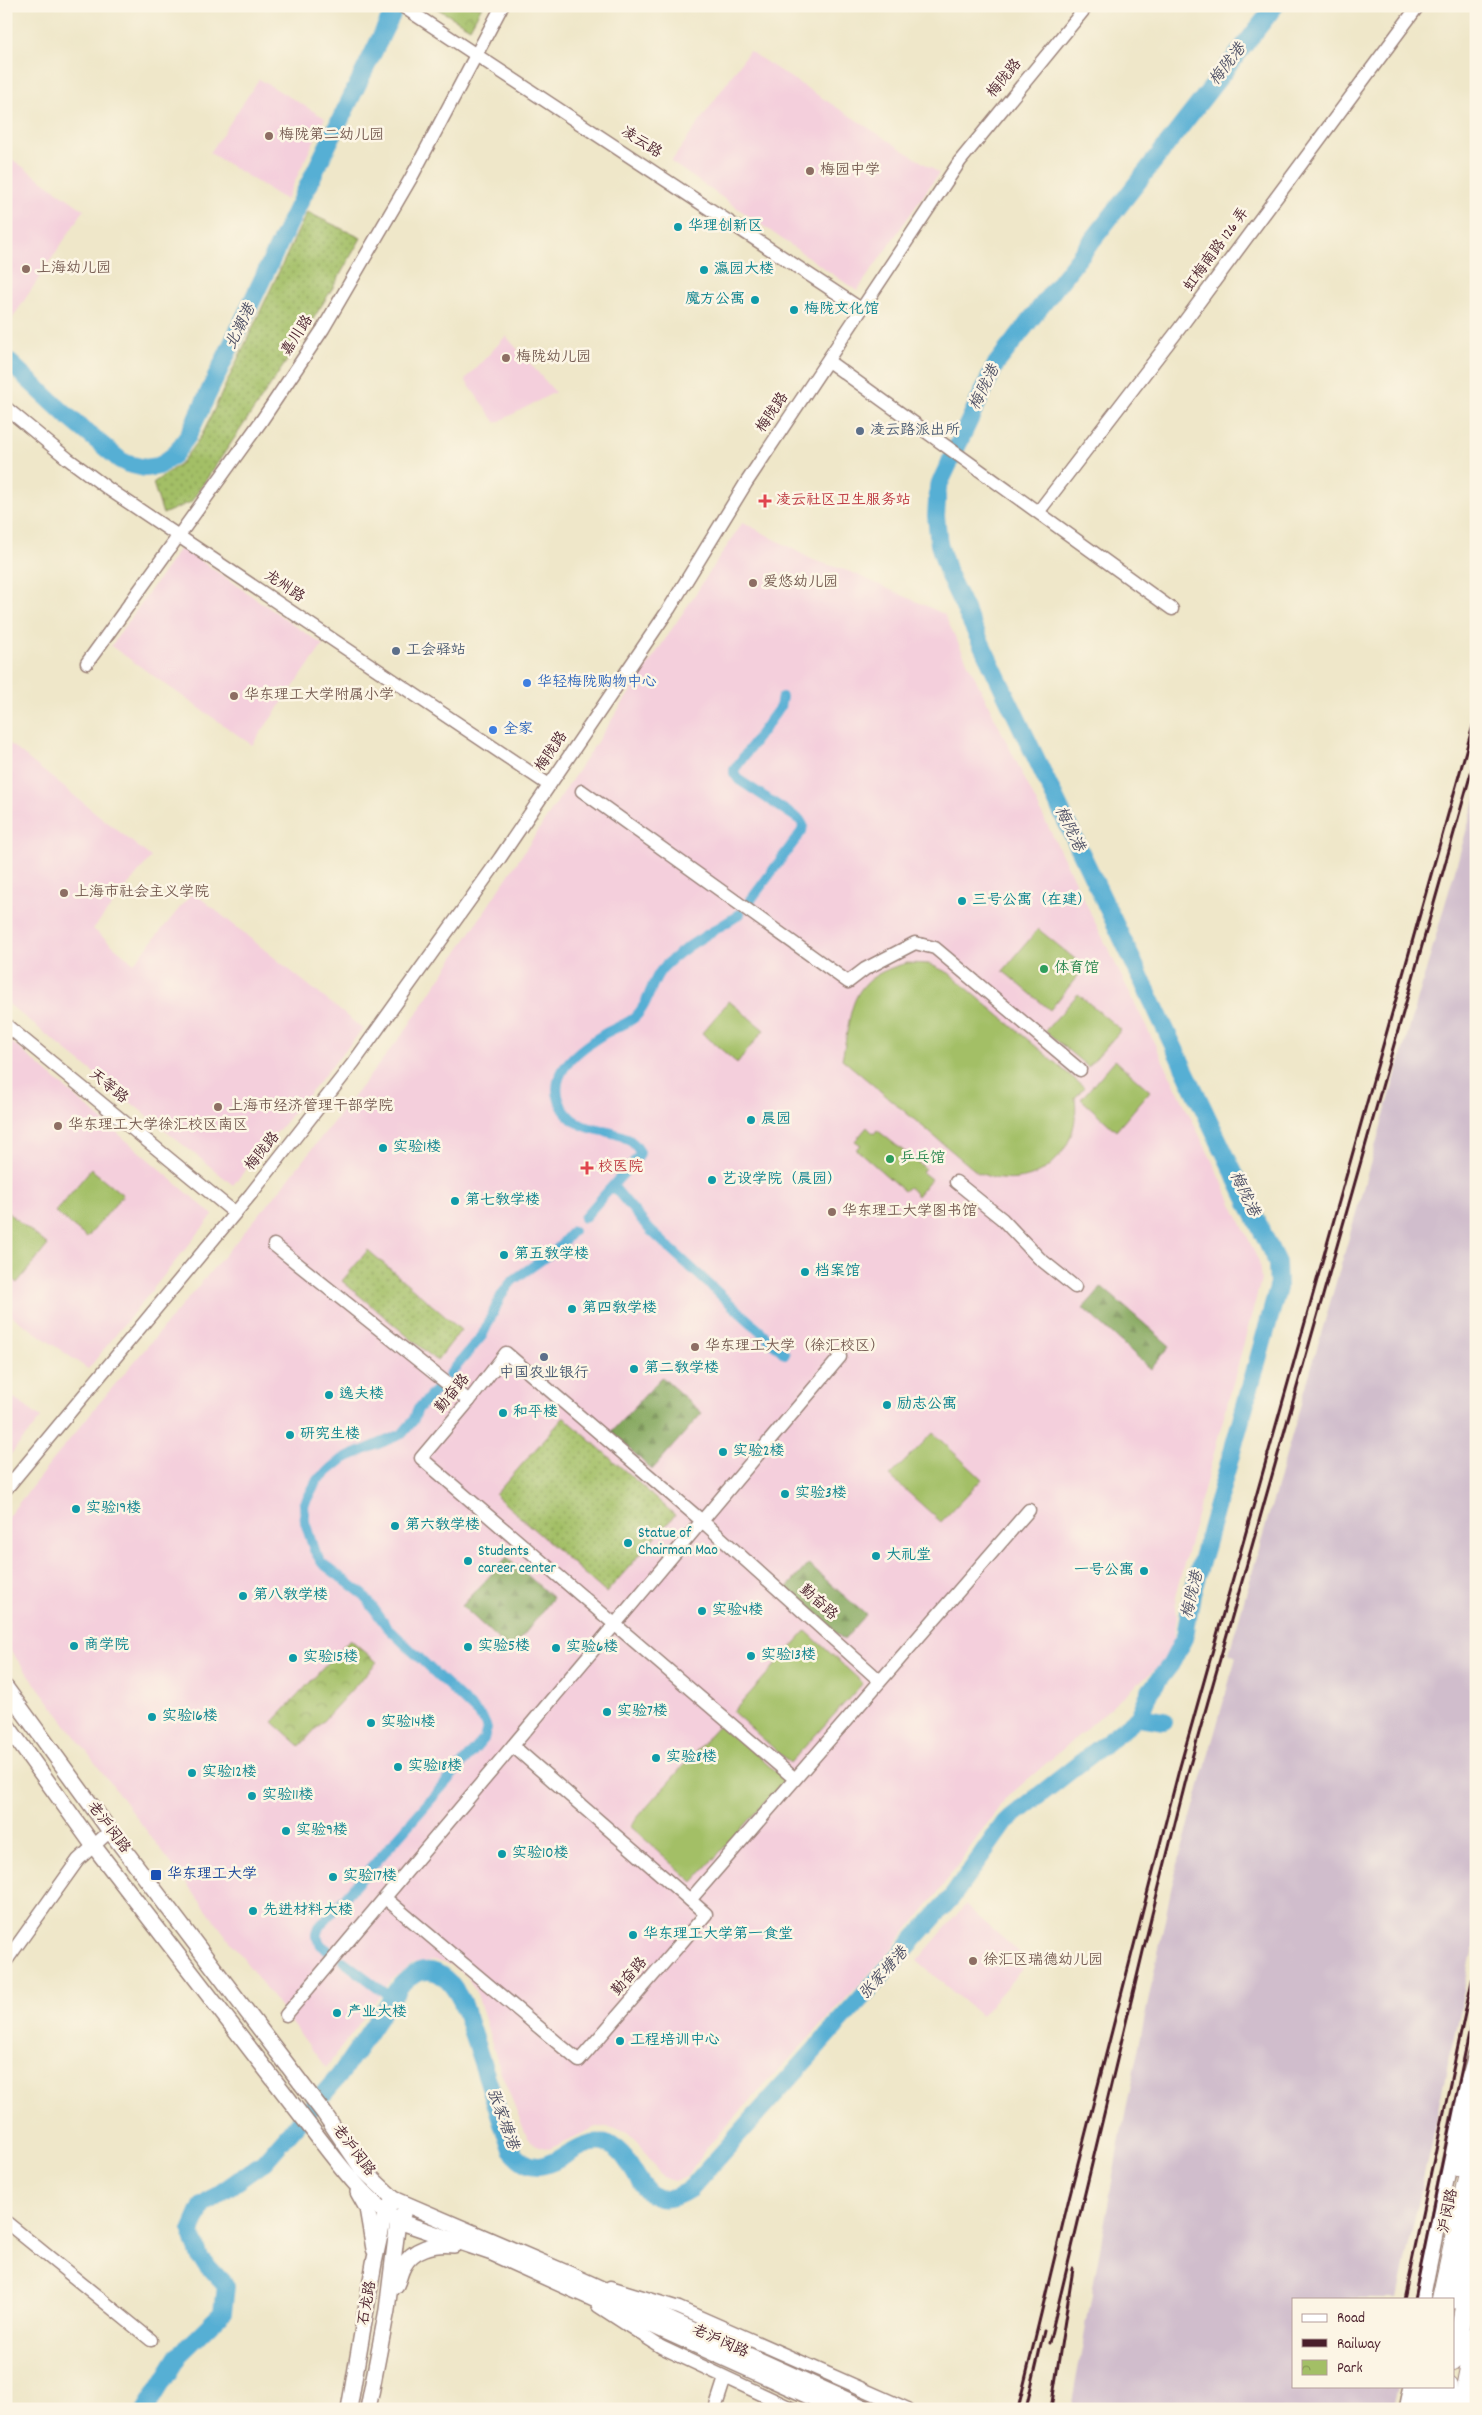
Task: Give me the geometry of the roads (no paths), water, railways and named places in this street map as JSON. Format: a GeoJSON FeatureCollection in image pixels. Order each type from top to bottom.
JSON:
{"type":"FeatureCollection","features":[{"type":"Feature","properties":{"kind":"highway"},"geometry":{"type":"LineString","coordinates":[[1441,2298],[1476,2136]]}},
{"type":"Feature","properties":{"kind":"highway"},"geometry":{"type":"LineString","coordinates":[[1454,2357],[1476,2249]]}},
{"type":"Feature","properties":{"kind":"highway"},"geometry":{"type":"LineString","coordinates":[[1461,2409],[1476,2334]]}},
{"type":"Feature","properties":{"kind":"highway"},"geometry":{"type":"LineString","coordinates":[[1417,2409],[1422,2388]]}},
{"type":"Feature","properties":{"kind":"highway"},"geometry":{"type":"LineString","coordinates":[[1444,2409],[1448,2388]]}},
{"type":"Feature","properties":{"kind":"highway"},"geometry":{"type":"LineString","coordinates":[[1472,2409],[1476,2392]]}},
{"type":"Feature","properties":{"kind":"main road","name":"老沪闵路"},"geometry":{"type":"LineString","coordinates":[[6,1688],[110,1831],[324,2113],[362,2168],[394,2200],[837,2409]]}},
{"type":"Feature","properties":{"kind":"main road","name":"老沪闵路"},"geometry":{"type":"LineString","coordinates":[[6,1724],[93,1845],[287,2098],[352,2177],[392,2217],[569,2281],[865,2408]]}},
{"type":"Feature","properties":{"kind":"main road"},"geometry":{"type":"LineString","coordinates":[[1422,2298],[1461,2106],[1476,2054]]}},
{"type":"Feature","properties":{"kind":"main road","name":"沪闵路"},"geometry":{"type":"LineString","coordinates":[[1431,2298],[1476,2094]]}},
{"type":"Feature","properties":{"kind":"main road"},"geometry":{"type":"LineString","coordinates":[[352,2177],[367,2208],[373,2237],[374,2263]]}},
{"type":"Feature","properties":{"kind":"main road","name":"沪闵路"},"geometry":{"type":"LineString","coordinates":[[1454,2298],[1476,2192]]}},
{"type":"Feature","properties":{"kind":"main road","name":"石龙路"},"geometry":{"type":"LineString","coordinates":[[368,2409],[387,2310],[394,2200]]}},
{"type":"Feature","properties":{"kind":"main road","name":"石龙路"},"geometry":{"type":"LineString","coordinates":[[349,2409],[374,2263],[392,2217],[408,2207]]}},
{"type":"Feature","properties":{"kind":"main road"},"geometry":{"type":"LineString","coordinates":[[387,2310],[403,2266],[412,2254],[440,2243],[492,2253]]}},
{"type":"Feature","properties":{"kind":"main road"},"geometry":{"type":"LineString","coordinates":[[1465,2409],[1476,2358]]}},
{"type":"Feature","properties":{"kind":"main road"},"geometry":{"type":"LineString","coordinates":[[1400,2409],[1404,2388]]}},
{"type":"Feature","properties":{"kind":"main road"},"geometry":{"type":"LineString","coordinates":[[1407,2409],[1412,2388]]}},
{"type":"Feature","properties":{"kind":"main road"},"geometry":{"type":"LineString","coordinates":[[1431,2409],[1436,2388]]}},
{"type":"Feature","properties":{"kind":"street","name":"嘉川路"},"geometry":{"type":"LineString","coordinates":[[87,663],[179,536],[323,329],[411,178],[502,6]]}},
{"type":"Feature","properties":{"kind":"street","name":"梅陇路"},"geometry":{"type":"LineString","coordinates":[[6,1489],[235,1214],[354,1062],[500,858],[669,609],[746,483],[960,161],[1087,6]]}},
{"type":"Feature","properties":{"kind":"street","name":"虹梅南路 126 弄"},"geometry":{"type":"LineString","coordinates":[[1039,511],[1179,329],[1418,6]]}},
{"type":"Feature","properties":{"kind":"street","name":"凌云路"},"geometry":{"type":"LineString","coordinates":[[405,8],[861,309]]}},
{"type":"Feature","properties":{"kind":"street"},"geometry":{"type":"LineString","coordinates":[[828,361],[1039,511],[1172,609]]}},
{"type":"Feature","properties":{"kind":"street","name":"龙州路"},"geometry":{"type":"LineString","coordinates":[[6,408],[88,474],[549,785]]}},
{"type":"Feature","properties":{"kind":"street"},"geometry":{"type":"LineString","coordinates":[[582,791],[848,982],[865,969],[915,944],[935,948],[1080,1070]]}},
{"type":"Feature","properties":{"kind":"street","name":"天等路"},"geometry":{"type":"LineString","coordinates":[[6,1025],[235,1214]]}},
{"type":"Feature","properties":{"kind":"street"},"geometry":{"type":"LineString","coordinates":[[956,1182],[1002,1219],[1039,1258],[1075,1287]]}},
{"type":"Feature","properties":{"kind":"street"},"geometry":{"type":"LineString","coordinates":[[274,1245],[469,1401]]}},
{"type":"Feature","properties":{"kind":"street","name":"勤奋路"},"geometry":{"type":"LineString","coordinates":[[795,1778],[420,1458],[469,1401],[506,1353],[702,1521],[880,1681]]}},
{"type":"Feature","properties":{"kind":"street"},"geometry":{"type":"LineString","coordinates":[[286,2015],[840,1357]]}},
{"type":"Feature","properties":{"kind":"street"},"geometry":{"type":"LineString","coordinates":[[513,1746],[690,1900],[1028,1510]]}},
{"type":"Feature","properties":{"kind":"street"},"geometry":{"type":"LineString","coordinates":[[6,1961],[78,1860],[110,1831]]}},
{"type":"Feature","properties":{"kind":"street","name":"勤奋路"},"geometry":{"type":"LineString","coordinates":[[385,1898],[579,2061],[706,1914],[690,1900]]}},
{"type":"Feature","properties":{"kind":"street"},"geometry":{"type":"LineString","coordinates":[[6,2222],[151,2340]]}},
{"type":"Feature","properties":{"kind":"street"},"geometry":{"type":"LineString","coordinates":[[569,2281],[661,2347],[793,2409]]}},
{"type":"Feature","properties":{"kind":"street"},"geometry":{"type":"LineString","coordinates":[[569,2281],[679,2308],[908,2409]]}},
{"type":"Feature","properties":{"kind":"street"},"geometry":{"type":"LineString","coordinates":[[715,2409],[725,2378]]}},
{"type":"Feature","properties":{"kind":"waterway","name":"北潮港"},"geometry":{"type":"LineString","coordinates":[[6,359],[65,414],[120,460],[145,468],[159,466],[174,455],[188,436],[396,6]]}},
{"type":"Feature","properties":{"kind":"waterway","name":"梅陇港"},"geometry":{"type":"LineString","coordinates":[[1139,1717],[1150,1691],[1171,1664],[1185,1636],[1192,1594],[1278,1288],[1277,1263],[949,576],[939,544],[936,516],[938,487],[996,364],[1275,6]]}},
{"type":"Feature","properties":{"kind":"waterway"},"geometry":{"type":"LineString","coordinates":[[750,901],[802,831],[803,825],[800,820],[739,780],[734,773],[734,770],[780,707],[782,697]]}},
{"type":"Feature","properties":{"kind":"waterway"},"geometry":{"type":"LineString","coordinates":[[584,1218],[639,1156],[640,1152],[633,1143],[624,1137],[592,1129],[572,1119],[564,1110],[558,1098],[557,1086],[560,1075],[566,1065],[584,1048],[604,1034],[627,1023],[639,1013],[658,975],[670,961],[689,946],[740,914]]}},
{"type":"Feature","properties":{"kind":"waterway"},"geometry":{"type":"LineString","coordinates":[[613,1186],[650,1230],[785,1354]]}},
{"type":"Feature","properties":{"kind":"waterway"},"geometry":{"type":"LineString","coordinates":[[449,1375],[482,1336],[502,1294],[512,1281],[557,1249],[573,1231]]}},
{"type":"Feature","properties":{"kind":"waterway"},"geometry":{"type":"LineString","coordinates":[[329,1951],[321,1945],[316,1936],[319,1927],[484,1739],[487,1728],[483,1719],[387,1627],[364,1595],[322,1563],[314,1550],[305,1522],[304,1505],[317,1480],[343,1459],[402,1434],[413,1421],[418,1409],[438,1388]]}},
{"type":"Feature","properties":{"kind":"waterway","name":"张家塘港"},"geometry":{"type":"LineString","coordinates":[[146,2409],[179,2355],[223,2312],[226,2286],[200,2258],[191,2231],[202,2206],[264,2162],[339,2076],[401,1985],[411,1977],[420,1972],[436,1973],[450,1983],[456,1992],[462,2002],[511,2150],[523,2162],[535,2166],[546,2165],[579,2147],[591,2143],[603,2143],[615,2148],[625,2158],[648,2192],[659,2198],[672,2198],[690,2189],[952,1897],[1005,1822],[1139,1717],[1164,1721]]}},
{"type":"Feature","properties":{"kind":"waterway"},"geometry":{"type":"LineString","coordinates":[[343,1961],[392,1998]]}},
{"type":"Feature","properties":{"kind":"railway"},"geometry":{"type":"LineString","coordinates":[[1018,2409],[1069,2198],[1179,1770],[1476,715]]}},
{"type":"Feature","properties":{"kind":"railway"},"geometry":{"type":"LineString","coordinates":[[1049,2343],[1188,1772],[1476,755]]}},
{"type":"Feature","properties":{"kind":"railway"},"geometry":{"type":"LineString","coordinates":[[1404,2298],[1476,1962]]}},
{"type":"Feature","properties":{"kind":"railway"},"geometry":{"type":"LineString","coordinates":[[1414,2298],[1476,2000]]}},
{"type":"Feature","properties":{"kind":"railway"},"geometry":{"type":"LineString","coordinates":[[1051,2409],[1073,2269]]}},
{"type":"Feature","properties":{"kind":"railway"},"geometry":{"type":"LineString","coordinates":[[1026,2409],[1044,2331]]}},
{"type":"Feature","properties":{"kind":"place","name":"梅陇第二幼儿园"},"geometry":{"type":"Point","coordinates":[269,136]}},
{"type":"Feature","properties":{"kind":"place","name":"梅园中学"},"geometry":{"type":"Point","coordinates":[810,171]}},
{"type":"Feature","properties":{"kind":"place","name":"华理创新区"},"geometry":{"type":"Point","coordinates":[678,227]}},
{"type":"Feature","properties":{"kind":"place","name":"上海幼儿园"},"geometry":{"type":"Point","coordinates":[26,269]}},
{"type":"Feature","properties":{"kind":"place","name":"瀛园大楼"},"geometry":{"type":"Point","coordinates":[704,270]}},
{"type":"Feature","properties":{"kind":"place","name":"魔方公寓"},"geometry":{"type":"Point","coordinates":[755,300]}},
{"type":"Feature","properties":{"kind":"place","name":"梅陇文化馆"},"geometry":{"type":"Point","coordinates":[794,310]}},
{"type":"Feature","properties":{"kind":"place","name":"梅陇幼儿园"},"geometry":{"type":"Point","coordinates":[506,358]}},
{"type":"Feature","properties":{"kind":"place","name":"凌云路派出所"},"geometry":{"type":"Point","coordinates":[860,431]}},
{"type":"Feature","properties":{"kind":"place","name":"凌云社区卫生服务站"},"geometry":{"type":"Point","coordinates":[765,501]}},
{"type":"Feature","properties":{"kind":"place","name":"爱悠幼儿园"},"geometry":{"type":"Point","coordinates":[753,583]}},
{"type":"Feature","properties":{"kind":"place","name":"工会驿站"},"geometry":{"type":"Point","coordinates":[396,651]}},
{"type":"Feature","properties":{"kind":"place","name":"华轻梅陇购物中心"},"geometry":{"type":"Point","coordinates":[527,683]}},
{"type":"Feature","properties":{"kind":"place","name":"华东理工大学附属小学"},"geometry":{"type":"Point","coordinates":[234,696]}},
{"type":"Feature","properties":{"kind":"place","name":"全家"},"geometry":{"type":"Point","coordinates":[493,730]}},
{"type":"Feature","properties":{"kind":"place","name":"上海市社会主义学院"},"geometry":{"type":"Point","coordinates":[64,893]}},
{"type":"Feature","properties":{"kind":"place","name":"三号公寓（在建）"},"geometry":{"type":"Point","coordinates":[962,901]}},
{"type":"Feature","properties":{"kind":"place","name":"体育馆"},"geometry":{"type":"Point","coordinates":[1044,969]}},
{"type":"Feature","properties":{"kind":"place","name":"上海市经济管理干部学院"},"geometry":{"type":"Point","coordinates":[218,1107]}},
{"type":"Feature","properties":{"kind":"place","name":"晨园"},"geometry":{"type":"Point","coordinates":[751,1120]}},
{"type":"Feature","properties":{"kind":"place","name":"华东理工大学徐汇校区南区"},"geometry":{"type":"Point","coordinates":[58,1126]}},
{"type":"Feature","properties":{"kind":"place","name":"实验1楼"},"geometry":{"type":"Point","coordinates":[383,1148]}},
{"type":"Feature","properties":{"kind":"place","name":"乒乓馆"},"geometry":{"type":"Point","coordinates":[890,1159]}},
{"type":"Feature","properties":{"kind":"place","name":"校医院"},"geometry":{"type":"Point","coordinates":[587,1168]}},
{"type":"Feature","properties":{"kind":"place","name":"艺设学院（晨园）"},"geometry":{"type":"Point","coordinates":[712,1180]}},
{"type":"Feature","properties":{"kind":"place","name":"第七教学楼"},"geometry":{"type":"Point","coordinates":[455,1201]}},
{"type":"Feature","properties":{"kind":"place","name":"华东理工大学图书馆"},"geometry":{"type":"Point","coordinates":[832,1212]}},
{"type":"Feature","properties":{"kind":"place","name":"第五教学楼"},"geometry":{"type":"Point","coordinates":[504,1255]}},
{"type":"Feature","properties":{"kind":"place","name":"档案馆"},"geometry":{"type":"Point","coordinates":[805,1272]}},
{"type":"Feature","properties":{"kind":"place","name":"第四教学楼"},"geometry":{"type":"Point","coordinates":[572,1309]}},
{"type":"Feature","properties":{"kind":"place","name":"华东理工大学（徐汇校区）"},"geometry":{"type":"Point","coordinates":[695,1347]}},
{"type":"Feature","properties":{"kind":"place","name":"中国农业银行"},"geometry":{"type":"Point","coordinates":[544,1357]}},
{"type":"Feature","properties":{"kind":"place","name":"第二教学楼"},"geometry":{"type":"Point","coordinates":[634,1369]}},
{"type":"Feature","properties":{"kind":"place","name":"逸夫楼"},"geometry":{"type":"Point","coordinates":[329,1395]}},
{"type":"Feature","properties":{"kind":"place","name":"励志公寓"},"geometry":{"type":"Point","coordinates":[887,1405]}},
{"type":"Feature","properties":{"kind":"place","name":"和平楼"},"geometry":{"type":"Point","coordinates":[503,1413]}},
{"type":"Feature","properties":{"kind":"place","name":"研究生楼"},"geometry":{"type":"Point","coordinates":[290,1435]}},
{"type":"Feature","properties":{"kind":"place","name":"实验2楼"},"geometry":{"type":"Point","coordinates":[723,1452]}},
{"type":"Feature","properties":{"kind":"place","name":"实验3楼"},"geometry":{"type":"Point","coordinates":[785,1494]}},
{"type":"Feature","properties":{"kind":"place","name":"实验19楼"},"geometry":{"type":"Point","coordinates":[76,1509]}},
{"type":"Feature","properties":{"kind":"place","name":"第六教学楼"},"geometry":{"type":"Point","coordinates":[395,1526]}},
{"type":"Feature","properties":{"kind":"place","name":"Statue of Chairman Mao"},"geometry":{"type":"Point","coordinates":[628,1543]}},
{"type":"Feature","properties":{"kind":"place","name":"大礼堂"},"geometry":{"type":"Point","coordinates":[876,1556]}},
{"type":"Feature","properties":{"kind":"place","name":"Students career center"},"geometry":{"type":"Point","coordinates":[468,1561]}},
{"type":"Feature","properties":{"kind":"place","name":"一号公寓"},"geometry":{"type":"Point","coordinates":[1144,1571]}},
{"type":"Feature","properties":{"kind":"place","name":"第八教学楼"},"geometry":{"type":"Point","coordinates":[243,1596]}},
{"type":"Feature","properties":{"kind":"place","name":"实验4楼"},"geometry":{"type":"Point","coordinates":[702,1611]}},
{"type":"Feature","properties":{"kind":"place","name":"商学院"},"geometry":{"type":"Point","coordinates":[74,1646]}},
{"type":"Feature","properties":{"kind":"place","name":"实验5楼"},"geometry":{"type":"Point","coordinates":[468,1647]}},
{"type":"Feature","properties":{"kind":"place","name":"实验6楼"},"geometry":{"type":"Point","coordinates":[556,1648]}},
{"type":"Feature","properties":{"kind":"place","name":"实验13楼"},"geometry":{"type":"Point","coordinates":[751,1656]}},
{"type":"Feature","properties":{"kind":"place","name":"实验15楼"},"geometry":{"type":"Point","coordinates":[293,1658]}},
{"type":"Feature","properties":{"kind":"place","name":"实验7楼"},"geometry":{"type":"Point","coordinates":[607,1712]}},
{"type":"Feature","properties":{"kind":"place","name":"实验16楼"},"geometry":{"type":"Point","coordinates":[152,1717]}},
{"type":"Feature","properties":{"kind":"place","name":"实验14楼"},"geometry":{"type":"Point","coordinates":[371,1723]}},
{"type":"Feature","properties":{"kind":"place","name":"实验8楼"},"geometry":{"type":"Point","coordinates":[656,1758]}},
{"type":"Feature","properties":{"kind":"place","name":"实验18楼"},"geometry":{"type":"Point","coordinates":[398,1767]}},
{"type":"Feature","properties":{"kind":"place","name":"实验12楼"},"geometry":{"type":"Point","coordinates":[192,1773]}},
{"type":"Feature","properties":{"kind":"place","name":"实验11楼"},"geometry":{"type":"Point","coordinates":[252,1796]}},
{"type":"Feature","properties":{"kind":"place","name":"实验9楼"},"geometry":{"type":"Point","coordinates":[286,1831]}},
{"type":"Feature","properties":{"kind":"place","name":"实验10楼"},"geometry":{"type":"Point","coordinates":[502,1854]}},
{"type":"Feature","properties":{"kind":"place","name":"华东理工大学"},"geometry":{"type":"Point","coordinates":[156,1875]}},
{"type":"Feature","properties":{"kind":"place","name":"实验17楼"},"geometry":{"type":"Point","coordinates":[333,1877]}},
{"type":"Feature","properties":{"kind":"place","name":"先进材料大楼"},"geometry":{"type":"Point","coordinates":[253,1911]}},
{"type":"Feature","properties":{"kind":"place","name":"华东理工大学第一食堂"},"geometry":{"type":"Point","coordinates":[633,1935]}},
{"type":"Feature","properties":{"kind":"place","name":"徐汇区瑞德幼儿园"},"geometry":{"type":"Point","coordinates":[973,1961]}},
{"type":"Feature","properties":{"kind":"place","name":"产业大楼"},"geometry":{"type":"Point","coordinates":[337,2013]}},
{"type":"Feature","properties":{"kind":"place","name":"工程培训中心"},"geometry":{"type":"Point","coordinates":[620,2041]}}]}
